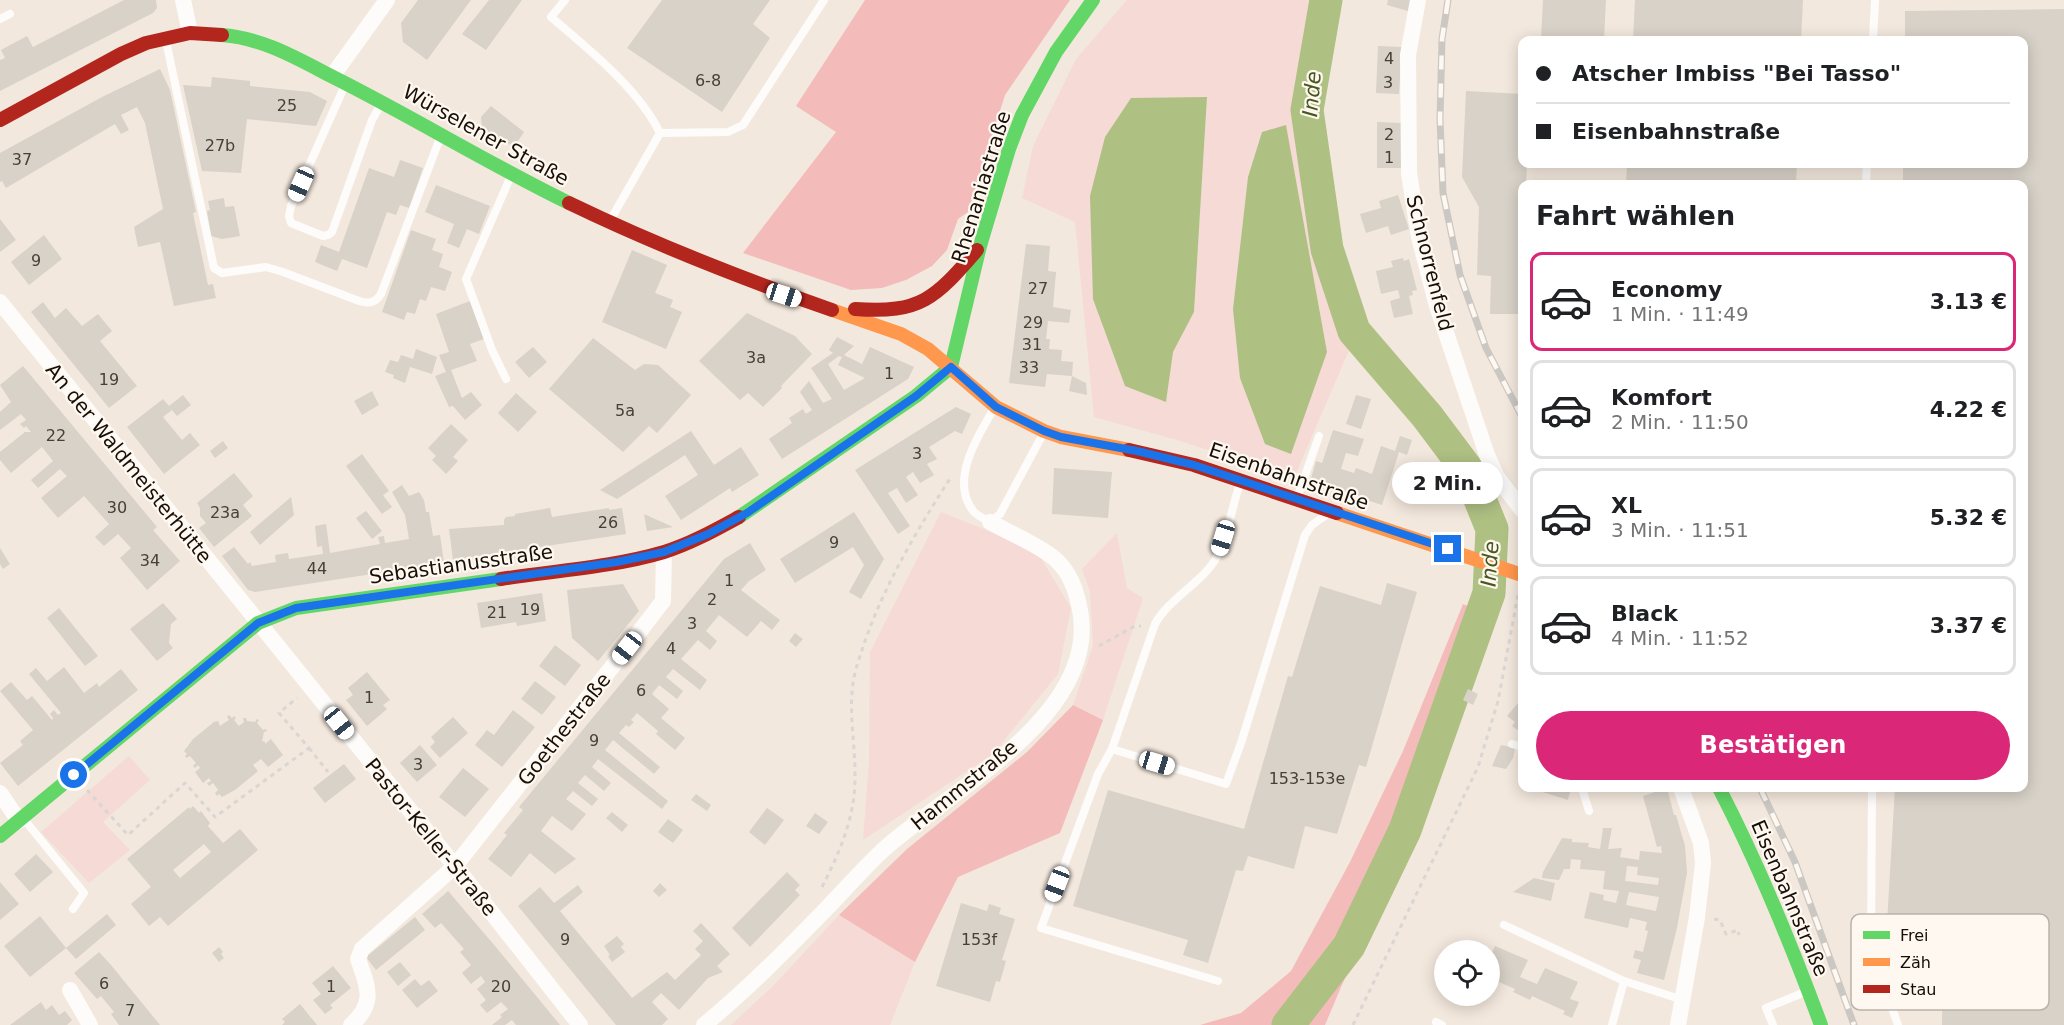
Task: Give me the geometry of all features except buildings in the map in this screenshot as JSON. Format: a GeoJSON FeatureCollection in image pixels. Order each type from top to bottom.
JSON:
{"type":"FeatureCollection","features":[{"type":"Feature","properties":{"kind":"main road","name":"Rhenaniastraße"},"geometry":{"type":"LineString","coordinates":[[951,367],[980,246],[1009,149],[1022,115],[1056,52],[1094,0]]}},
{"type":"Feature","properties":{"kind":"main road","name":"Würselener Straße"},"geometry":{"type":"LineString","coordinates":[[0,120],[121,54],[146,43],[190,33],[230,36],[267,44],[340,78],[512,175],[609,222],[746,280],[901,334],[928,349],[951,367]]}},
{"type":"Feature","properties":{"kind":"main road"},"geometry":{"type":"LineString","coordinates":[[822,307],[879,312],[906,308],[942,289],[980,246]]}},
{"type":"Feature","properties":{"kind":"main road","name":"Eisenbahnstraße"},"geometry":{"type":"LineString","coordinates":[[951,367],[996,407],[1044,431],[1061,437],[1137,451],[1194,465],[1518,574]]}},
{"type":"Feature","properties":{"kind":"main road","name":"Sebastianusstraße"},"geometry":{"type":"LineString","coordinates":[[0,836],[258,623],[296,608],[617,562],[664,552],[708,534],[747,513],[916,396],[951,367]]}},
{"type":"Feature","properties":{"kind":"main road","name":"Eisenbahnstraße"},"geometry":{"type":"LineString","coordinates":[[1721,792],[1749,845],[1787,931],[1821,1025]]}},
{"type":"Feature","properties":{"kind":"street"},"geometry":{"type":"LineString","coordinates":[[183,0],[190,33]]}},
{"type":"Feature","properties":{"kind":"street"},"geometry":{"type":"LineString","coordinates":[[340,78],[387,0]]}},
{"type":"Feature","properties":{"kind":"street","name":"Schnorrenfeld"},"geometry":{"type":"LineString","coordinates":[[1418,0],[1408,55],[1409,173],[1419,237],[1437,306],[1487,455],[1497,477],[1518,505]]}},
{"type":"Feature","properties":{"kind":"street","name":"An der Waldmeisterhütte"},"geometry":{"type":"LineString","coordinates":[[0,302],[258,623]]}},
{"type":"Feature","properties":{"kind":"street","name":"Hammstraße"},"geometry":{"type":"LineString","coordinates":[[704,1025],[743,992],[884,850],[1031,731],[1062,694],[1078,659],[1082,616],[1076,590],[1065,571],[1051,556],[990,522]]}},
{"type":"Feature","properties":{"kind":"street","name":"Goethestraße"},"geometry":{"type":"LineString","coordinates":[[351,1025],[365,1008],[369,996],[368,986],[358,959],[362,949],[455,866],[663,601],[664,552]]}},
{"type":"Feature","properties":{"kind":"street","name":"Pastor-Keller-Straße"},"geometry":{"type":"LineString","coordinates":[[258,623],[455,866],[580,1025]]}},
{"type":"Feature","properties":{"kind":"street"},"geometry":{"type":"LineString","coordinates":[[1678,1025],[1697,917],[1703,863],[1701,843],[1682,792]]}},
{"type":"Feature","properties":{"kind":"street"},"geometry":{"type":"LineString","coordinates":[[0,793],[21,819]]}},
{"type":"Feature","properties":{"kind":"street"},"geometry":{"type":"LineString","coordinates":[[70,990],[90,1025]]}},
{"type":"Feature","properties":{"kind":"lane"},"geometry":{"type":"LineString","coordinates":[[565,0],[551,17],[607,65],[652,117],[660,133]]}},
{"type":"Feature","properties":{"kind":"lane"},"geometry":{"type":"LineString","coordinates":[[660,133],[728,132],[743,125],[824,0]]}},
{"type":"Feature","properties":{"kind":"lane"},"geometry":{"type":"LineString","coordinates":[[1873,36],[1875,0]]}},
{"type":"Feature","properties":{"kind":"lane"},"geometry":{"type":"LineString","coordinates":[[0,19],[9,14]]}},
{"type":"Feature","properties":{"kind":"lane"},"geometry":{"type":"LineString","coordinates":[[166,38],[214,268],[218,272],[266,267],[359,301],[377,300],[441,136]]}},
{"type":"Feature","properties":{"kind":"lane"},"geometry":{"type":"LineString","coordinates":[[340,78],[291,206],[289,216],[291,223],[323,236],[332,232],[372,120],[382,100]]}},
{"type":"Feature","properties":{"kind":"lane"},"geometry":{"type":"LineString","coordinates":[[609,222],[660,133]]}},
{"type":"Feature","properties":{"kind":"lane"},"geometry":{"type":"LineString","coordinates":[[506,379],[492,350],[466,279],[512,175]]}},
{"type":"Feature","properties":{"kind":"lane"},"geometry":{"type":"LineString","coordinates":[[996,407],[971,451],[964,476],[966,494],[974,511],[990,522],[1000,513],[1044,431]]}},
{"type":"Feature","properties":{"kind":"lane"},"geometry":{"type":"LineString","coordinates":[[1296,500],[1318,436]]}},
{"type":"Feature","properties":{"kind":"lane"},"geometry":{"type":"LineString","coordinates":[[1218,981],[1041,928],[1098,774],[1112,749],[1159,615],[1218,556],[1241,480]]}},
{"type":"Feature","properties":{"kind":"lane"},"geometry":{"type":"LineString","coordinates":[[1112,749],[1226,784],[1242,740],[1305,535],[1321,517],[1333,512]]}},
{"type":"Feature","properties":{"kind":"lane"},"geometry":{"type":"LineString","coordinates":[[1512,744],[1518,746]]}},
{"type":"Feature","properties":{"kind":"lane"},"geometry":{"type":"LineString","coordinates":[[1583,792],[1589,811]]}},
{"type":"Feature","properties":{"kind":"lane"},"geometry":{"type":"LineString","coordinates":[[1871,914],[1872,792]]}},
{"type":"Feature","properties":{"kind":"lane"},"geometry":{"type":"LineString","coordinates":[[21,819],[84,893],[73,909]]}},
{"type":"Feature","properties":{"kind":"lane"},"geometry":{"type":"LineString","coordinates":[[1504,925],[1624,981],[1684,1000]]}},
{"type":"Feature","properties":{"kind":"lane"},"geometry":{"type":"LineString","coordinates":[[1612,1025],[1624,981]]}},
{"type":"Feature","properties":{"kind":"lane"},"geometry":{"type":"LineString","coordinates":[[1773,1025],[1766,1008],[1809,991]]}},
{"type":"Feature","properties":{"kind":"lane"},"geometry":{"type":"LineString","coordinates":[[1893,1010],[1898,1025]]}},
{"type":"Feature","properties":{"kind":"path"},"geometry":{"type":"LineString","coordinates":[[820,915],[819,892],[839,853],[852,810],[855,778],[852,691],[858,661],[869,629],[916,532],[956,469]]}},
{"type":"Feature","properties":{"kind":"path"},"geometry":{"type":"LineString","coordinates":[[1353,1025],[1478,767],[1498,701],[1518,574]]}},
{"type":"Feature","properties":{"kind":"path"},"geometry":{"type":"LineString","coordinates":[[1094,649],[1133,627],[1155,624]]}},
{"type":"Feature","properties":{"kind":"path"},"geometry":{"type":"LineString","coordinates":[[293,701],[279,712],[328,772]]}},
{"type":"Feature","properties":{"kind":"path"},"geometry":{"type":"LineString","coordinates":[[74,775],[128,834],[184,783],[215,818],[309,748]]}},
{"type":"Feature","properties":{"kind":"path"},"geometry":{"type":"LineString","coordinates":[[1711,918],[1720,920],[1726,934],[1738,930],[1740,934]]}},
{"type":"Feature","properties":{"kind":"shaded area"},"geometry":{"type":"Polygon","coordinates":[[[865,0],[1070,0],[1005,95],[968,212],[958,219],[947,250],[932,266],[906,280],[882,288],[851,290],[743,253],[836,132],[796,106],[865,0]]]}},
{"type":"Feature","properties":{"kind":"shaded area"},"geometry":{"type":"Polygon","coordinates":[[[1127,0],[1318,0],[1300,104],[1303,155],[1317,234],[1350,348],[1294,478],[1177,440],[1094,417],[1075,222],[1022,198],[1033,146],[1076,59],[1127,0]],[[1131,98],[1173,352],[1194,312],[1207,98],[1131,98]],[[1286,126],[1262,132],[1248,177],[1233,309],[1327,352],[1286,126]]]}},
{"type":"Feature","properties":{"kind":"shaded area"},"geometry":{"type":"Polygon","coordinates":[[[1207,97],[1194,312],[1173,352],[1166,402],[1125,386],[1093,299],[1090,196],[1105,137],[1131,98],[1207,97]]]}},
{"type":"Feature","properties":{"kind":"shaded area"},"geometry":{"type":"Polygon","coordinates":[[[1286,125],[1327,352],[1291,454],[1265,444],[1240,378],[1233,309],[1248,177],[1262,132],[1286,125]]]}},
{"type":"Feature","properties":{"kind":"shaded area"},"geometry":{"type":"Polygon","coordinates":[[[941,512],[1036,550],[1071,608],[1058,674],[993,754],[863,840],[869,761],[870,652],[941,512]]]}},
{"type":"Feature","properties":{"kind":"shaded area"},"geometry":{"type":"Polygon","coordinates":[[[1117,533],[1127,588],[1143,598],[1103,720],[1073,705],[1093,646],[1090,591],[1082,569],[1117,533]]]}},
{"type":"Feature","properties":{"kind":"shaded area"},"geometry":{"type":"Polygon","coordinates":[[[1463,604],[1490,616],[1464,677],[1406,834],[1325,1025],[1200,1025],[1241,1013],[1291,971],[1350,862],[1403,751],[1463,604]]]}},
{"type":"Feature","properties":{"kind":"shaded area"},"geometry":{"type":"Polygon","coordinates":[[[1073,705],[1103,720],[1060,833],[958,877],[915,962],[839,915],[907,849],[1027,752],[1073,705]]]}},
{"type":"Feature","properties":{"kind":"shaded area"},"geometry":{"type":"Polygon","coordinates":[[[129,756],[150,780],[103,822],[130,850],[89,883],[41,832],[129,756]]]}},
{"type":"Feature","properties":{"kind":"shaded area"},"geometry":{"type":"Polygon","coordinates":[[[839,915],[915,962],[890,1025],[731,1025],[774,985],[839,915]]]}},
{"type":"Feature","properties":{"kind":"waterway","name":"Inde"},"geometry":{"type":"LineString","coordinates":[[1288,1025],[1349,946],[1405,830],[1489,593],[1492,529],[1469,472],[1427,416],[1354,331],[1327,249],[1307,110],[1326,0]]}},
{"type":"Feature","properties":{"kind":"railway"},"geometry":{"type":"LineString","coordinates":[[1448,0],[1442,39],[1440,119],[1443,193],[1460,275],[1486,348],[1518,409]]}},
{"type":"Feature","properties":{"kind":"railway"},"geometry":{"type":"LineString","coordinates":[[1762,792],[1795,862],[1854,1025]]}},
{"type":"Feature","properties":{"kind":"traffic: fast"},"geometry":{"type":"LineString","coordinates":[[951,367],[980,246],[1009,149],[1022,115],[1056,52],[1093,0]]}},
{"type":"Feature","properties":{"kind":"traffic: fast"},"geometry":{"type":"LineString","coordinates":[[222,35],[252,40],[293,57],[569,203]]}},
{"type":"Feature","properties":{"kind":"traffic: fast"},"geometry":{"type":"LineString","coordinates":[[739,517],[916,396],[951,367]]}},
{"type":"Feature","properties":{"kind":"traffic: fast"},"geometry":{"type":"LineString","coordinates":[[0,836],[258,623],[296,608],[501,579]]}},
{"type":"Feature","properties":{"kind":"traffic: fast"},"geometry":{"type":"LineString","coordinates":[[1721,792],[1774,905],[1821,1025]]}},
{"type":"Feature","properties":{"kind":"traffic: slow"},"geometry":{"type":"LineString","coordinates":[[832,310],[901,334],[928,349],[996,407],[1044,431],[1061,437],[1129,450]]}},
{"type":"Feature","properties":{"kind":"traffic: slow"},"geometry":{"type":"LineString","coordinates":[[1337,513],[1518,574]]}},
{"type":"Feature","properties":{"kind":"traffic: jam"},"geometry":{"type":"LineString","coordinates":[[0,120],[121,54],[146,43],[190,33],[222,35]]}},
{"type":"Feature","properties":{"kind":"traffic: jam"},"geometry":{"type":"LineString","coordinates":[[569,203],[699,260],[832,310]]}},
{"type":"Feature","properties":{"kind":"traffic: jam"},"geometry":{"type":"LineString","coordinates":[[855,309],[897,308],[926,299],[950,280],[977,250]]}},
{"type":"Feature","properties":{"kind":"traffic: jam"},"geometry":{"type":"LineString","coordinates":[[1129,450],[1194,465],[1337,513]]}},
{"type":"Feature","properties":{"kind":"traffic: jam"},"geometry":{"type":"LineString","coordinates":[[501,579],[645,557],[683,545],[739,517]]}},
{"type":"Feature","properties":{"kind":"route"},"geometry":{"type":"LineString","coordinates":[[74,775],[258,623],[296,608],[617,562],[664,552],[708,534],[747,513],[916,396],[951,367],[996,407],[1044,431],[1061,437],[1137,451],[1194,465],[1448,549]]}}]}
